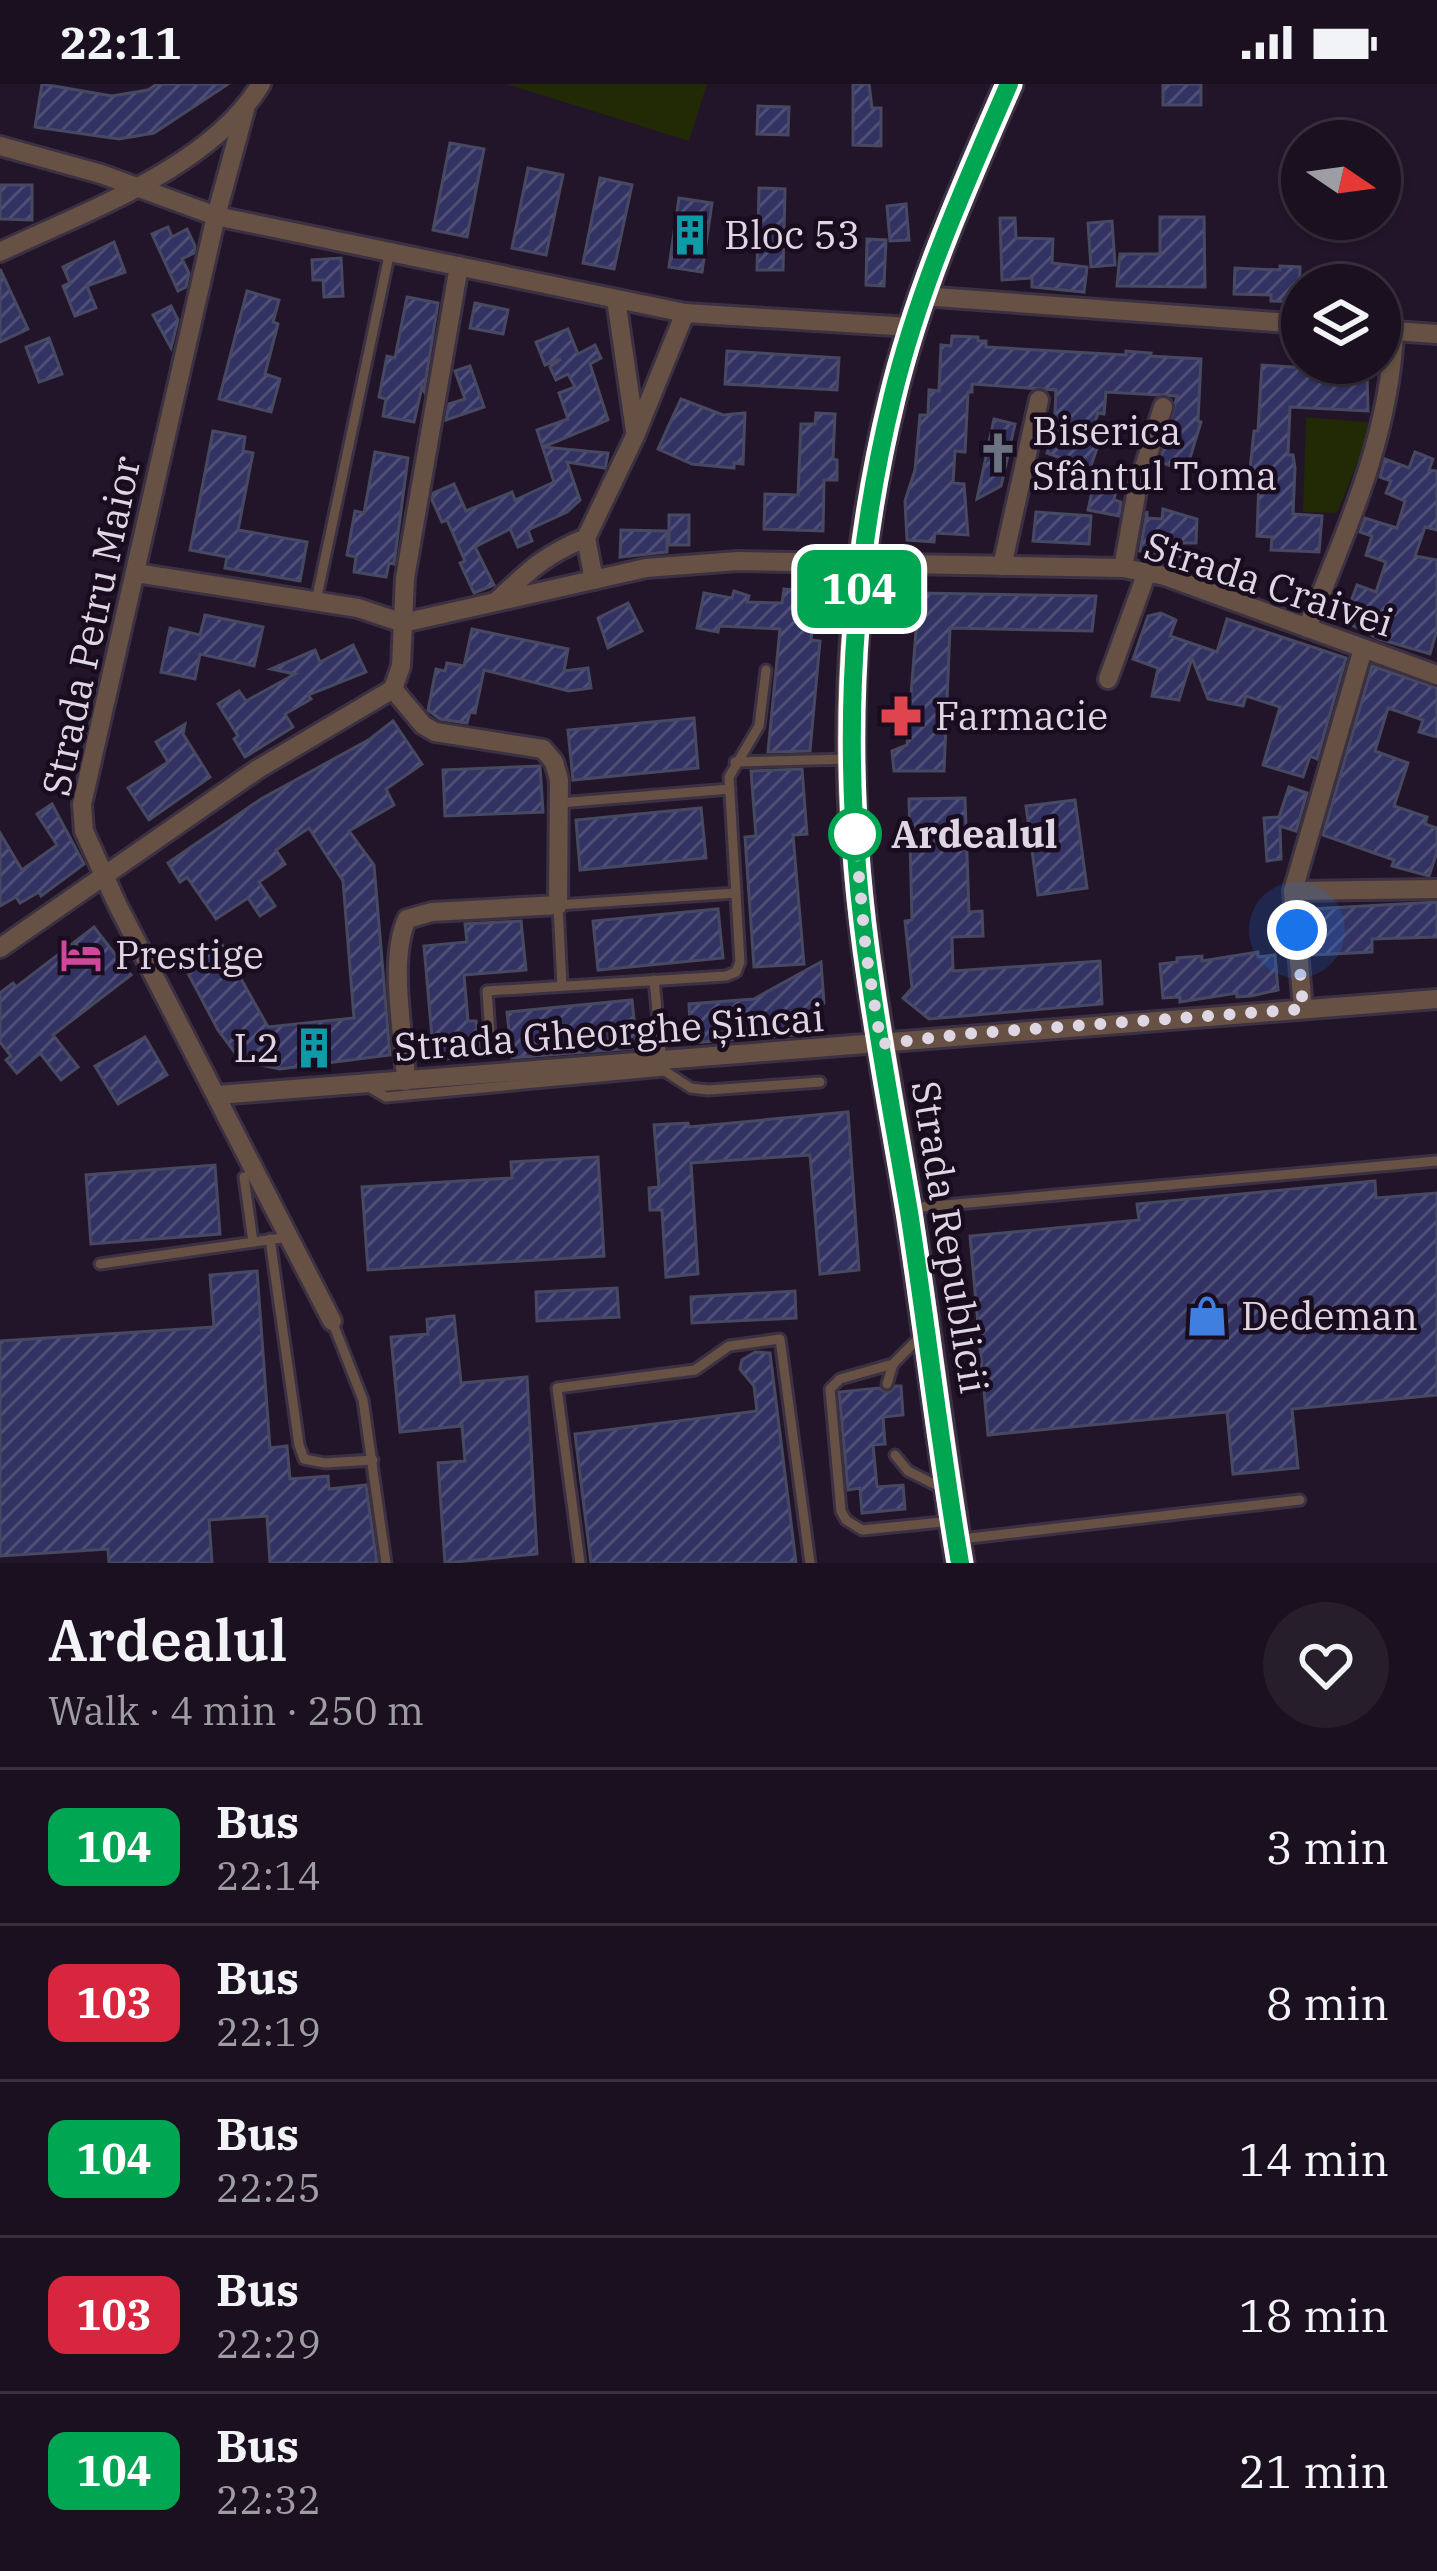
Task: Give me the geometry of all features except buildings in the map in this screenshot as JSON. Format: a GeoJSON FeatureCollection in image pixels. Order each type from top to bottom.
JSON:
{"type":"FeatureCollection","features":[{"type":"Feature","properties":{"kind":"main road","name":"Strada Republicii"},"geometry":{"type":"LineString","coordinates":[[956,1541],[858,875],[851,759],[853,664],[862,561],[891,401],[922,296],[1009,84]]}},
{"type":"Feature","properties":{"kind":"street"},"geometry":{"type":"LineString","coordinates":[[0,252],[137,187],[245,110],[261,84]]}},
{"type":"Feature","properties":{"kind":"street","name":"Strada Petru Maior"},"geometry":{"type":"LineString","coordinates":[[245,110],[216,216],[82,804],[84,831],[217,1095],[279,1238],[332,1321]]}},
{"type":"Feature","properties":{"kind":"street"},"geometry":{"type":"LineString","coordinates":[[0,146],[216,216],[685,313],[911,327]]}},
{"type":"Feature","properties":{"kind":"street"},"geometry":{"type":"LineString","coordinates":[[0,948],[258,769],[393,689],[401,666],[405,578],[459,266]]}},
{"type":"Feature","properties":{"kind":"street"},"geometry":{"type":"LineString","coordinates":[[922,296],[1281,322]]}},
{"type":"Feature","properties":{"kind":"street"},"geometry":{"type":"LineString","coordinates":[[616,299],[635,436]]}},
{"type":"Feature","properties":{"kind":"street"},"geometry":{"type":"LineString","coordinates":[[594,580],[586,538],[635,436],[685,313]]}},
{"type":"Feature","properties":{"kind":"street"},"geometry":{"type":"LineString","coordinates":[[1401,331],[1437,334]]}},
{"type":"Feature","properties":{"kind":"street"},"geometry":{"type":"LineString","coordinates":[[1307,628],[1373,455],[1390,384]]}},
{"type":"Feature","properties":{"kind":"street"},"geometry":{"type":"LineString","coordinates":[[1002,566],[1039,400]]}},
{"type":"Feature","properties":{"kind":"street"},"geometry":{"type":"LineString","coordinates":[[1123,568],[1137,490],[1162,406]]}},
{"type":"Feature","properties":{"kind":"street"},"geometry":{"type":"LineString","coordinates":[[496,602],[551,552],[586,538]]}},
{"type":"Feature","properties":{"kind":"street","name":"Strada Craivei"},"geometry":{"type":"LineString","coordinates":[[403,623],[646,568],[715,562],[1123,568],[1147,572],[1437,675]]}},
{"type":"Feature","properties":{"kind":"street"},"geometry":{"type":"LineString","coordinates":[[1108,679],[1147,572]]}},
{"type":"Feature","properties":{"kind":"street"},"geometry":{"type":"LineString","coordinates":[[136,573],[358,608],[403,623]]}},
{"type":"Feature","properties":{"kind":"street"},"geometry":{"type":"LineString","coordinates":[[1303,1009],[1294,891],[1363,650]]}},
{"type":"Feature","properties":{"kind":"street"},"geometry":{"type":"LineString","coordinates":[[393,689],[434,733],[543,749],[554,762],[559,803],[558,905],[432,912],[407,920],[400,934],[399,975],[406,1081]]}},
{"type":"Feature","properties":{"kind":"street"},"geometry":{"type":"LineString","coordinates":[[1294,891],[1437,889]]}},
{"type":"Feature","properties":{"kind":"street","name":"Strada Gheorghe Șincai"},"geometry":{"type":"LineString","coordinates":[[217,1095],[659,1065],[964,1034],[1437,999]]}},
{"type":"Feature","properties":{"kind":"lane"},"geometry":{"type":"LineString","coordinates":[[316,601],[390,250]]}},
{"type":"Feature","properties":{"kind":"lane"},"geometry":{"type":"LineString","coordinates":[[490,1048],[487,991],[736,972],[740,962],[729,777],[759,726],[766,670]]}},
{"type":"Feature","properties":{"kind":"lane"},"geometry":{"type":"LineString","coordinates":[[735,762],[851,759]]}},
{"type":"Feature","properties":{"kind":"lane"},"geometry":{"type":"LineString","coordinates":[[559,803],[730,789]]}},
{"type":"Feature","properties":{"kind":"lane"},"geometry":{"type":"LineString","coordinates":[[562,986],[558,905],[736,893]]}},
{"type":"Feature","properties":{"kind":"lane"},"geometry":{"type":"LineString","coordinates":[[654,980],[659,1065]]}},
{"type":"Feature","properties":{"kind":"lane"},"geometry":{"type":"LineString","coordinates":[[365,1084],[386,1097],[659,1065],[691,1088],[708,1090],[820,1082]]}},
{"type":"Feature","properties":{"kind":"lane"},"geometry":{"type":"LineString","coordinates":[[908,1208],[1437,1161]]}},
{"type":"Feature","properties":{"kind":"lane"},"geometry":{"type":"LineString","coordinates":[[244,1178],[253,1242]]}},
{"type":"Feature","properties":{"kind":"lane"},"geometry":{"type":"LineString","coordinates":[[100,1264],[279,1238],[298,1445],[304,1459],[325,1463],[373,1460]]}},
{"type":"Feature","properties":{"kind":"lane"},"geometry":{"type":"LineString","coordinates":[[332,1321],[363,1400],[386,1563]]}},
{"type":"Feature","properties":{"kind":"lane"},"geometry":{"type":"LineString","coordinates":[[927,1330],[892,1364],[840,1378],[830,1389],[841,1511],[862,1530],[956,1541],[1300,1500]]}},
{"type":"Feature","properties":{"kind":"lane"},"geometry":{"type":"LineString","coordinates":[[580,1563],[557,1388],[695,1370],[729,1346],[780,1339],[810,1563]]}},
{"type":"Feature","properties":{"kind":"lane"},"geometry":{"type":"LineString","coordinates":[[887,1384],[892,1364]]}},
{"type":"Feature","properties":{"kind":"lane"},"geometry":{"type":"LineString","coordinates":[[896,1455],[908,1471],[949,1492]]}},
{"type":"Feature","properties":{"kind":"green space"},"geometry":{"type":"Polygon","coordinates":[[[506,84],[707,84],[689,141],[506,84]]]}},
{"type":"Feature","properties":{"kind":"green space"},"geometry":{"type":"Polygon","coordinates":[[[1306,417],[1374,423],[1337,513],[1303,512],[1306,417]]]}},
{"type":"Feature","properties":{"kind":"bus line","name":"104"},"geometry":{"type":"LineString","coordinates":[[960,1563],[866,952],[850,740],[860,579],[891,401],[940,245],[1009,84]]}},
{"type":"Feature","properties":{"kind":"place","name":"Bloc 53"},"geometry":{"type":"Point","coordinates":[690,235]}},
{"type":"Feature","properties":{"kind":"place","name":"Biserica Sfântul Toma"},"geometry":{"type":"Point","coordinates":[998,453]}},
{"type":"Feature","properties":{"kind":"place","name":"Farmacie"},"geometry":{"type":"Point","coordinates":[901,716]}},
{"type":"Feature","properties":{"kind":"place","name":"Ardealul"},"geometry":{"type":"Point","coordinates":[855,834]}},
{"type":"Feature","properties":{"kind":"place","name":"Prestige"},"geometry":{"type":"Point","coordinates":[81,955]}},
{"type":"Feature","properties":{"kind":"place","name":"L2"},"geometry":{"type":"Point","coordinates":[314,1048]}},
{"type":"Feature","properties":{"kind":"place","name":"Dedeman"},"geometry":{"type":"Point","coordinates":[1207,1316]}},
{"type":"Feature","properties":{"kind":"route"},"geometry":{"type":"LineString","coordinates":[[855,834],[881,1044],[1303,1009],[1297,930]]}}]}
